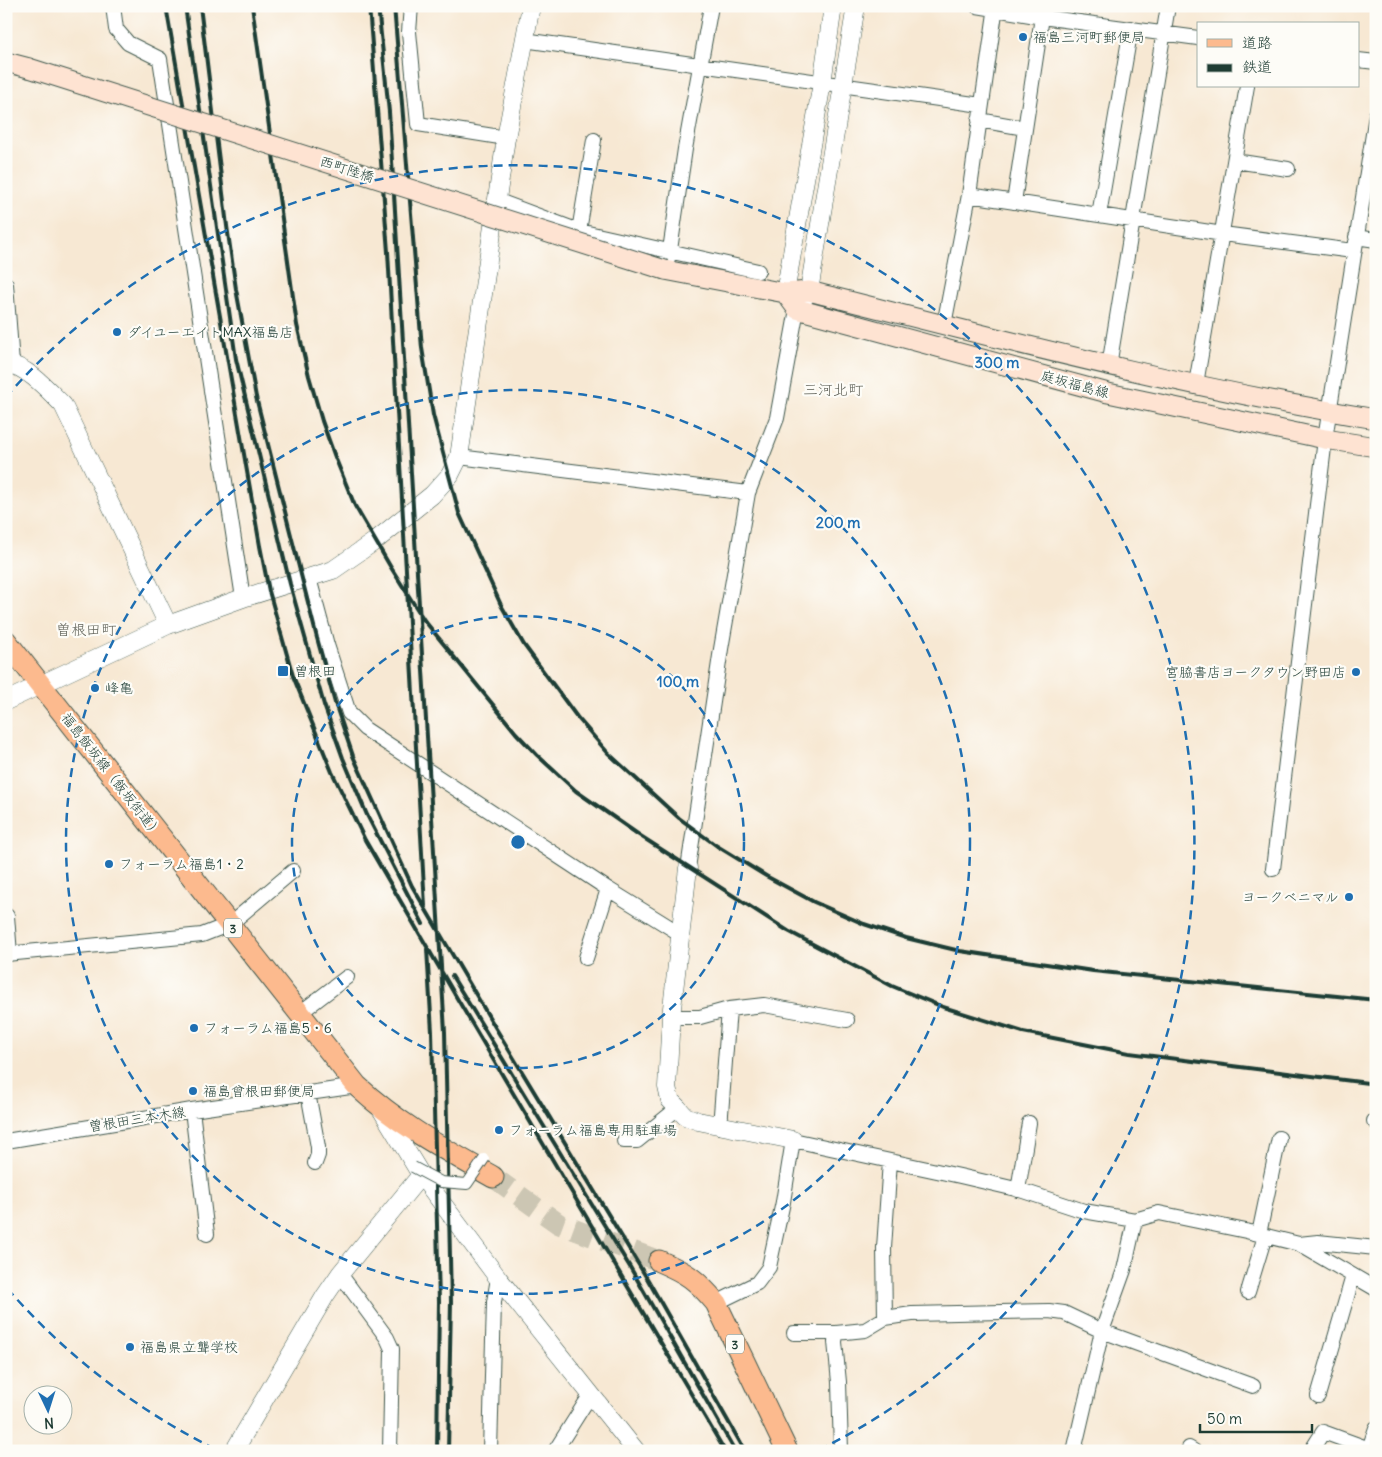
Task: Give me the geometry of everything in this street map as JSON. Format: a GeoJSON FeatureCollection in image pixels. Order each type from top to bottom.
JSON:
{"type":"FeatureCollection","features":[{"type":"Feature","properties":{"kind":"main road","name":"西町陸橋"},"geometry":{"type":"LineString","coordinates":[[6,62],[665,270]]}},
{"type":"Feature","properties":{"kind":"main road","name":"庭坂福島線"},"geometry":{"type":"LineString","coordinates":[[665,270],[785,293],[809,290],[1110,366],[1376,419]]}},
{"type":"Feature","properties":{"kind":"main road"},"geometry":{"type":"LineString","coordinates":[[785,293],[797,309]]}},
{"type":"Feature","properties":{"kind":"main road","name":"庭坂福島線"},"geometry":{"type":"LineString","coordinates":[[797,309],[1108,393],[1325,439],[1376,447]]}},
{"type":"Feature","properties":{"kind":"main road","name":"福島飯坂線（飯坂街道）"},"geometry":{"type":"LineString","coordinates":[[6,641],[357,1086],[379,1107],[427,1139],[489,1168]]}},
{"type":"Feature","properties":{"kind":"main road","name":"3"},"geometry":{"type":"LineString","coordinates":[[659,1260],[684,1272],[700,1284],[716,1302],[787,1451]]}},
{"type":"Feature","properties":{"kind":"street"},"geometry":{"type":"LineString","coordinates":[[113,6],[116,29],[128,43],[160,59],[244,598]]}},
{"type":"Feature","properties":{"kind":"street"},"geometry":{"type":"LineString","coordinates":[[411,6],[409,32],[418,124],[506,138]]}},
{"type":"Feature","properties":{"kind":"street"},"geometry":{"type":"LineString","coordinates":[[6,701],[168,625],[244,598],[333,570],[401,521],[432,495],[450,475],[458,457],[506,138],[531,6]]}},
{"type":"Feature","properties":{"kind":"street"},"geometry":{"type":"LineString","coordinates":[[665,270],[670,250],[685,149],[710,6]]}},
{"type":"Feature","properties":{"kind":"street"},"geometry":{"type":"LineString","coordinates":[[785,293],[822,83],[833,6]]}},
{"type":"Feature","properties":{"kind":"street"},"geometry":{"type":"LineString","coordinates":[[856,6],[809,290],[797,309],[777,418],[748,493],[720,650],[680,933],[671,1017],[667,1087],[670,1100],[686,1116],[720,1126],[793,1140],[1018,1190],[1084,1211],[1135,1220],[1159,1213],[1299,1244],[1376,1289]]}},
{"type":"Feature","properties":{"kind":"street"},"geometry":{"type":"LineString","coordinates":[[977,6],[1042,17],[1197,38]]}},
{"type":"Feature","properties":{"kind":"street"},"geometry":{"type":"LineString","coordinates":[[1110,366],[1168,6]]}},
{"type":"Feature","properties":{"kind":"street"},"geometry":{"type":"LineString","coordinates":[[944,325],[969,195],[996,8]]}},
{"type":"Feature","properties":{"kind":"street"},"geometry":{"type":"LineString","coordinates":[[1014,202],[1042,17]]}},
{"type":"Feature","properties":{"kind":"street"},"geometry":{"type":"LineString","coordinates":[[1099,215],[1131,28]]}},
{"type":"Feature","properties":{"kind":"street"},"geometry":{"type":"LineString","coordinates":[[524,40],[981,105]]}},
{"type":"Feature","properties":{"kind":"street"},"geometry":{"type":"LineString","coordinates":[[1360,60],[1376,62]]}},
{"type":"Feature","properties":{"kind":"street"},"geometry":{"type":"LineString","coordinates":[[1196,384],[1247,88]]}},
{"type":"Feature","properties":{"kind":"street"},"geometry":{"type":"LineString","coordinates":[[1273,869],[1325,439],[1353,252],[1371,169],[1376,115]]}},
{"type":"Feature","properties":{"kind":"street"},"geometry":{"type":"LineString","coordinates":[[979,120],[1025,128]]}},
{"type":"Feature","properties":{"kind":"street"},"geometry":{"type":"LineString","coordinates":[[579,231],[594,140]]}},
{"type":"Feature","properties":{"kind":"street"},"geometry":{"type":"LineString","coordinates":[[1234,162],[1288,169]]}},
{"type":"Feature","properties":{"kind":"street"},"geometry":{"type":"LineString","coordinates":[[969,195],[1353,252]]}},
{"type":"Feature","properties":{"kind":"street"},"geometry":{"type":"LineString","coordinates":[[496,200],[579,231],[670,250],[758,272]]}},
{"type":"Feature","properties":{"kind":"street"},"geometry":{"type":"LineString","coordinates":[[1356,237],[1376,240]]}},
{"type":"Feature","properties":{"kind":"street"},"geometry":{"type":"LineString","coordinates":[[6,284],[9,364],[39,381],[63,404],[168,625]]}},
{"type":"Feature","properties":{"kind":"street"},"geometry":{"type":"LineString","coordinates":[[458,457],[748,493]]}},
{"type":"Feature","properties":{"kind":"street"},"geometry":{"type":"LineString","coordinates":[[309,578],[327,645],[349,713],[355,720],[365,729],[608,889],[680,933]]}},
{"type":"Feature","properties":{"kind":"street"},"geometry":{"type":"LineString","coordinates":[[7,916],[8,954],[202,935],[230,924],[293,871]]}},
{"type":"Feature","properties":{"kind":"street"},"geometry":{"type":"LineString","coordinates":[[586,958],[608,889]]}},
{"type":"Feature","properties":{"kind":"street"},"geometry":{"type":"LineString","coordinates":[[300,1012],[347,977]]}},
{"type":"Feature","properties":{"kind":"street"},"geometry":{"type":"LineString","coordinates":[[671,1017],[700,1017],[729,1010],[764,1005],[848,1020]]}},
{"type":"Feature","properties":{"kind":"street"},"geometry":{"type":"LineString","coordinates":[[720,1126],[729,1010]]}},
{"type":"Feature","properties":{"kind":"street","name":"曽根田三本木線"},"geometry":{"type":"LineString","coordinates":[[6,1141],[192,1110],[357,1086]]}},
{"type":"Feature","properties":{"kind":"street"},"geometry":{"type":"LineString","coordinates":[[308,1093],[318,1147],[315,1163]]}},
{"type":"Feature","properties":{"kind":"street"},"geometry":{"type":"LineString","coordinates":[[379,1107],[417,1171],[498,1278],[636,1451]]}},
{"type":"Feature","properties":{"kind":"street"},"geometry":{"type":"LineString","coordinates":[[624,1141],[637,1141],[678,1108]]}},
{"type":"Feature","properties":{"kind":"street"},"geometry":{"type":"LineString","coordinates":[[192,1110],[207,1234]]}},
{"type":"Feature","properties":{"kind":"street"},"geometry":{"type":"LineString","coordinates":[[1018,1190],[1029,1123]]}},
{"type":"Feature","properties":{"kind":"street"},"geometry":{"type":"LineString","coordinates":[[1248,1292],[1262,1235],[1280,1138]]}},
{"type":"Feature","properties":{"kind":"street"},"geometry":{"type":"LineString","coordinates":[[716,1302],[757,1283],[769,1267],[783,1202],[793,1140]]}},
{"type":"Feature","properties":{"kind":"street"},"geometry":{"type":"LineString","coordinates":[[885,1318],[884,1248],[890,1161]]}},
{"type":"Feature","properties":{"kind":"street"},"geometry":{"type":"LineString","coordinates":[[417,1171],[441,1182],[467,1184],[489,1168]]}},
{"type":"Feature","properties":{"kind":"street"},"geometry":{"type":"LineString","coordinates":[[234,1451],[325,1296],[417,1171]]}},
{"type":"Feature","properties":{"kind":"street"},"geometry":{"type":"LineString","coordinates":[[1074,1451],[1102,1331],[1124,1270],[1135,1220]]}},
{"type":"Feature","properties":{"kind":"street"},"geometry":{"type":"LineString","coordinates":[[1299,1244],[1318,1242],[1376,1248]]}},
{"type":"Feature","properties":{"kind":"street"},"geometry":{"type":"LineString","coordinates":[[340,1274],[387,1338],[392,1348],[390,1451]]}},
{"type":"Feature","properties":{"kind":"street"},"geometry":{"type":"LineString","coordinates":[[1318,1396],[1353,1276]]}},
{"type":"Feature","properties":{"kind":"street"},"geometry":{"type":"LineString","coordinates":[[490,1451],[494,1302],[498,1278]]}},
{"type":"Feature","properties":{"kind":"street"},"geometry":{"type":"LineString","coordinates":[[794,1333],[836,1333],[865,1330],[885,1318],[912,1314],[1049,1311],[1064,1313],[1102,1331],[1254,1386]]}},
{"type":"Feature","properties":{"kind":"street"},"geometry":{"type":"LineString","coordinates":[[836,1333],[841,1451]]}},
{"type":"Feature","properties":{"kind":"street"},"geometry":{"type":"LineString","coordinates":[[555,1451],[591,1394]]}},
{"type":"Feature","properties":{"kind":"street"},"geometry":{"type":"LineString","coordinates":[[1311,1451],[1323,1432],[1372,1450],[1376,1428]]}},
{"type":"Feature","properties":{"kind":"tunnel"},"geometry":{"type":"LineString","coordinates":[[493,1177],[559,1224],[659,1261]]}},
{"type":"Feature","properties":{"kind":"railway"},"geometry":{"type":"LineString","coordinates":[[166,6],[260,546],[269,591],[293,676],[332,772],[365,840],[725,1451]]}},
{"type":"Feature","properties":{"kind":"railway"},"geometry":{"type":"LineString","coordinates":[[185,6],[236,359],[290,584],[324,705],[343,758],[367,815],[423,924]]}},
{"type":"Feature","properties":{"kind":"railway"},"geometry":{"type":"LineString","coordinates":[[200,6],[236,289],[256,397],[317,638],[335,703],[353,756],[412,886],[648,1280],[745,1451]]}},
{"type":"Feature","properties":{"kind":"railway"},"geometry":{"type":"LineString","coordinates":[[252,6],[297,325],[309,376],[335,457],[355,506],[424,620],[516,733],[537,755],[576,791],[639,835],[788,931],[892,986],[943,1007],[1023,1032],[1129,1053],[1376,1084]]}},
{"type":"Feature","properties":{"kind":"railway"},"geometry":{"type":"LineString","coordinates":[[369,6],[388,252],[425,906]]}},
{"type":"Feature","properties":{"kind":"railway"},"geometry":{"type":"LineString","coordinates":[[378,6],[389,112],[445,1032],[451,1302],[448,1451]]}},
{"type":"Feature","properties":{"kind":"railway"},"geometry":{"type":"LineString","coordinates":[[394,6],[422,348],[433,415],[459,513],[501,605],[524,645],[577,717],[608,753],[679,818],[717,846],[814,902],[864,924],[906,938],[960,951],[1093,971],[1376,1000]]}},
{"type":"Feature","properties":{"kind":"railway"},"geometry":{"type":"LineString","coordinates":[[427,949],[432,1032],[439,1302],[437,1451]]}},
{"type":"Feature","properties":{"kind":"railway"},"geometry":{"type":"LineString","coordinates":[[452,976],[630,1267],[735,1451]]}},
{"type":"Feature","properties":{"kind":"place","name":"福島三河町郵便局"},"geometry":{"type":"Point","coordinates":[1023,37]}},
{"type":"Feature","properties":{"kind":"place","name":"ダイユーエイトMAX福島店"},"geometry":{"type":"Point","coordinates":[117,332]}},
{"type":"Feature","properties":{"kind":"place","name":"曽根田"},"geometry":{"type":"Point","coordinates":[283,671]}},
{"type":"Feature","properties":{"kind":"place","name":"宮脇書店ヨークタウン野田店"},"geometry":{"type":"Point","coordinates":[1356,672]}},
{"type":"Feature","properties":{"kind":"place","name":"峰亀"},"geometry":{"type":"Point","coordinates":[95,688]}},
{"type":"Feature","properties":{"kind":"place","name":"フォーラム福島1・2"},"geometry":{"type":"Point","coordinates":[109,864]}},
{"type":"Feature","properties":{"kind":"place","name":"ヨークベニマル"},"geometry":{"type":"Point","coordinates":[1349,897]}},
{"type":"Feature","properties":{"kind":"place","name":"フォーラム福島5・6"},"geometry":{"type":"Point","coordinates":[194,1028]}},
{"type":"Feature","properties":{"kind":"place","name":"福島曾根田郵便局"},"geometry":{"type":"Point","coordinates":[193,1091]}},
{"type":"Feature","properties":{"kind":"place","name":"フォーラム福島専用駐車場"},"geometry":{"type":"Point","coordinates":[499,1130]}},
{"type":"Feature","properties":{"kind":"place","name":"福島県立聾学校"},"geometry":{"type":"Point","coordinates":[130,1347]}},
{"type":"Feature","properties":{"kind":"district","name":"三河北町"},"geometry":{"type":"Point","coordinates":[833,389]}},
{"type":"Feature","properties":{"kind":"district","name":"曽根田町"},"geometry":{"type":"Point","coordinates":[86,629]}}]}
